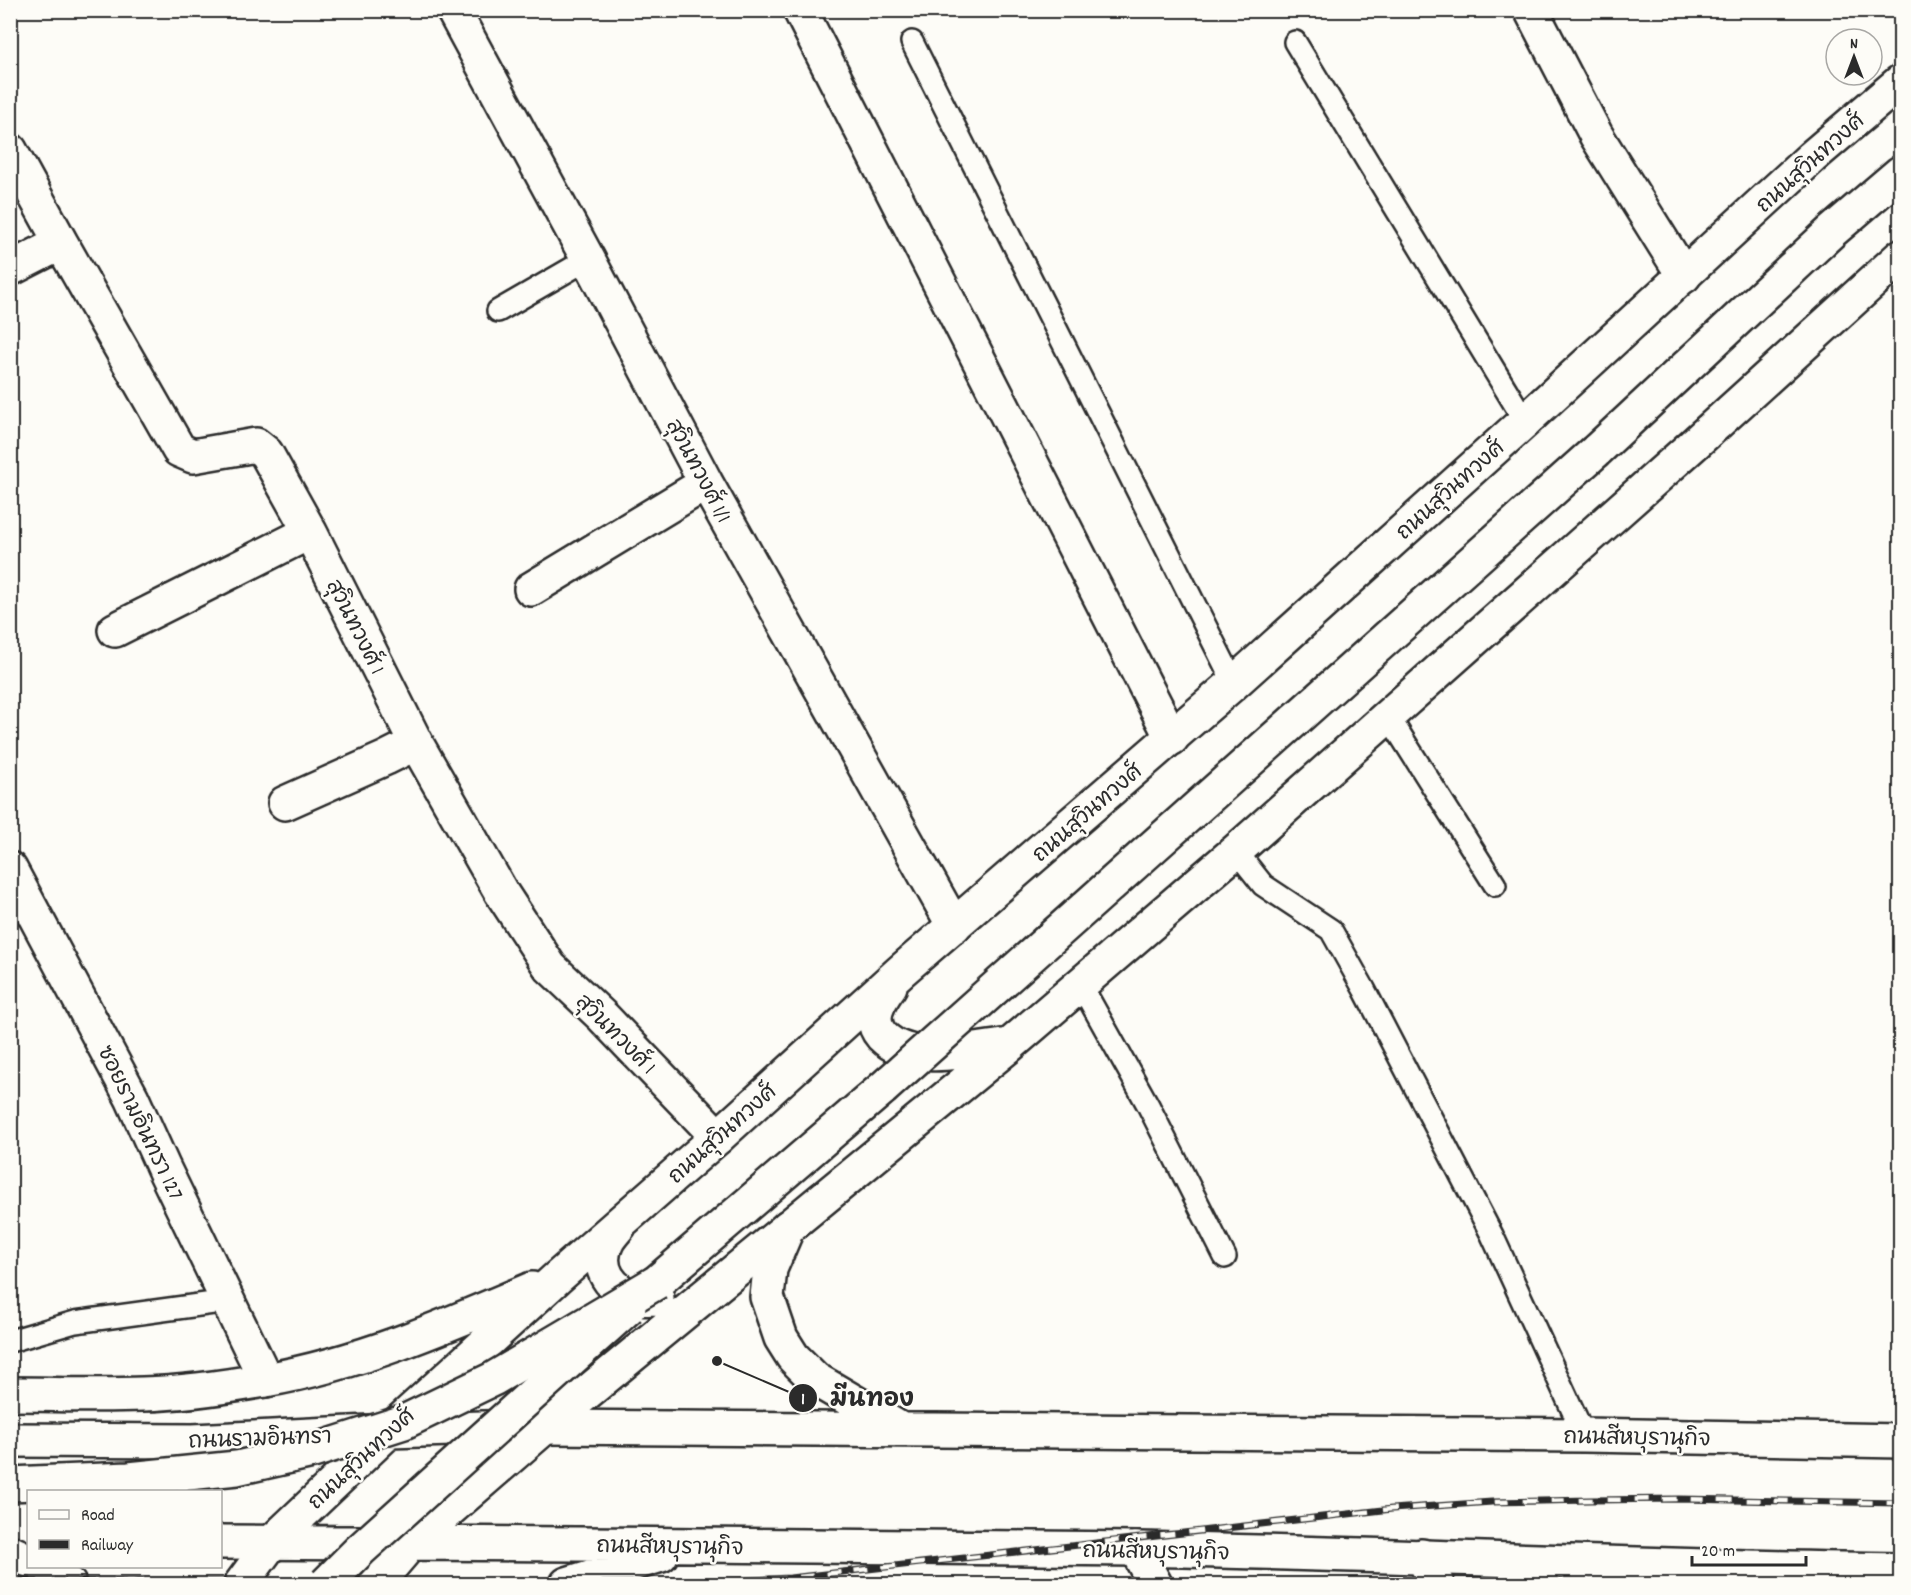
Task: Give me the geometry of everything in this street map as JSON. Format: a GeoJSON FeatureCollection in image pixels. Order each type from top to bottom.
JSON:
{"type":"FeatureCollection","features":[{"type":"Feature","properties":{"kind":"main road","name":"สุวินทวงศ์ 1/1"},"geometry":{"type":"LineString","coordinates":[[453,10],[706,483],[954,926]]}},
{"type":"Feature","properties":{"kind":"main road"},"geometry":{"type":"LineString","coordinates":[[800,10],[1172,738]]}},
{"type":"Feature","properties":{"kind":"main road"},"geometry":{"type":"LineString","coordinates":[[1531,10],[1596,135],[1684,276]]}},
{"type":"Feature","properties":{"kind":"main road","name":"ถนนสุวินทวงศ์"},"geometry":{"type":"LineString","coordinates":[[241,1584],[272,1542],[389,1431],[557,1278],[718,1137],[901,971],[1234,683],[1525,421],[1812,157],[1900,82]]}},
{"type":"Feature","properties":{"kind":"main road","name":"สุวินทวงศ์ 1"},"geometry":{"type":"LineString","coordinates":[[10,150],[179,450],[193,456],[256,445],[266,453],[310,532],[416,743],[501,892],[550,967],[603,1017],[718,1137]]}},
{"type":"Feature","properties":{"kind":"main road"},"geometry":{"type":"LineString","coordinates":[[326,1584],[360,1550],[657,1282],[882,1089],[1596,451],[1831,232],[1900,173]]}},
{"type":"Feature","properties":{"kind":"main road"},"geometry":{"type":"LineString","coordinates":[[10,269],[61,243]]}},
{"type":"Feature","properties":{"kind":"main road"},"geometry":{"type":"LineString","coordinates":[[376,1584],[411,1543],[544,1427],[1010,1045],[1236,851],[1692,446],[1900,257]]}},
{"type":"Feature","properties":{"kind":"main road"},"geometry":{"type":"LineString","coordinates":[[531,589],[706,483]]}},
{"type":"Feature","properties":{"kind":"main road"},"geometry":{"type":"LineString","coordinates":[[115,630],[310,532]]}},
{"type":"Feature","properties":{"kind":"main road"},"geometry":{"type":"LineString","coordinates":[[285,803],[386,759],[416,743]]}},
{"type":"Feature","properties":{"kind":"main road","name":"ซอยรามอินทรา 127"},"geometry":{"type":"LineString","coordinates":[[10,869],[132,1098],[266,1380]]}},
{"type":"Feature","properties":{"kind":"main road"},"geometry":{"type":"LineString","coordinates":[[901,971],[878,1003],[875,1012],[876,1028],[897,1048],[926,1053],[952,1053],[1010,1045]]}},
{"type":"Feature","properties":{"kind":"main road"},"geometry":{"type":"LineString","coordinates":[[624,1219],[607,1242],[603,1258],[604,1273],[610,1283],[625,1293],[639,1298],[658,1298],[725,1279]]}},
{"type":"Feature","properties":{"kind":"main road"},"geometry":{"type":"LineString","coordinates":[[788,1227],[770,1269],[767,1297],[782,1338],[793,1357],[815,1379],[901,1430]]}},
{"type":"Feature","properties":{"kind":"main road"},"geometry":{"type":"LineString","coordinates":[[10,1394],[143,1394],[203,1389],[266,1380],[314,1369],[406,1341],[445,1327],[557,1278]]}},
{"type":"Feature","properties":{"kind":"main road"},"geometry":{"type":"LineString","coordinates":[[10,1484],[129,1479],[237,1468],[313,1451],[404,1422],[493,1379],[657,1282]]}},
{"type":"Feature","properties":{"kind":"main road","name":"ถนนสีหบุรานุกิจ"},"geometry":{"type":"LineString","coordinates":[[544,1427],[1584,1435],[1900,1441]]}},
{"type":"Feature","properties":{"kind":"main road","name":"ถนนรามอินทรา"},"geometry":{"type":"LineString","coordinates":[[10,1440],[193,1440],[544,1427]]}},
{"type":"Feature","properties":{"kind":"main road"},"geometry":{"type":"LineString","coordinates":[[222,1542],[411,1543]]}},
{"type":"Feature","properties":{"kind":"main road","name":"ถนนสีหบุรานุกิจ"},"geometry":{"type":"LineString","coordinates":[[411,1543],[1136,1549],[1429,1570],[1760,1576],[1900,1570]]}},
{"type":"Feature","properties":{"kind":"main road"},"geometry":{"type":"LineString","coordinates":[[10,1544],[27,1544]]}},
{"type":"Feature","properties":{"kind":"main road"},"geometry":{"type":"LineString","coordinates":[[567,1584],[628,1576],[694,1545]]}},
{"type":"Feature","properties":{"kind":"main road"},"geometry":{"type":"LineString","coordinates":[[1136,1549],[1155,1584]]}},
{"type":"Feature","properties":{"kind":"main road"},"geometry":{"type":"LineString","coordinates":[[10,1552],[27,1560]]}},
{"type":"Feature","properties":{"kind":"main road"},"geometry":{"type":"LineString","coordinates":[[46,1568],[69,1584]]}},
{"type":"Feature","properties":{"kind":"lane"},"geometry":{"type":"LineString","coordinates":[[912,42],[1234,683]]}},
{"type":"Feature","properties":{"kind":"lane"},"geometry":{"type":"LineString","coordinates":[[1295,42],[1525,421]]}},
{"type":"Feature","properties":{"kind":"lane"},"geometry":{"type":"LineString","coordinates":[[498,311],[588,259]]}},
{"type":"Feature","properties":{"kind":"lane"},"geometry":{"type":"LineString","coordinates":[[1389,717],[1495,885]]}},
{"type":"Feature","properties":{"kind":"lane"},"geometry":{"type":"LineString","coordinates":[[1236,851],[1263,885],[1331,930],[1492,1235],[1584,1435]]}},
{"type":"Feature","properties":{"kind":"lane"},"geometry":{"type":"LineString","coordinates":[[1081,985],[1148,1105],[1225,1257]]}},
{"type":"Feature","properties":{"kind":"lane"},"geometry":{"type":"LineString","coordinates":[[10,1341],[75,1322],[228,1301]]}},
{"type":"Feature","properties":{"kind":"railway"},"geometry":{"type":"LineString","coordinates":[[603,1584],[693,1583],[790,1578],[1392,1509],[1492,1502],[1679,1499],[1900,1503]]}},
{"type":"Feature","properties":{"kind":"railway"},"geometry":{"type":"LineString","coordinates":[[10,1581],[489,1584]]}},
{"type":"Feature","properties":{"kind":"place","name":"มีนทอง"},"geometry":{"type":"Point","coordinates":[717,1361]}}]}
